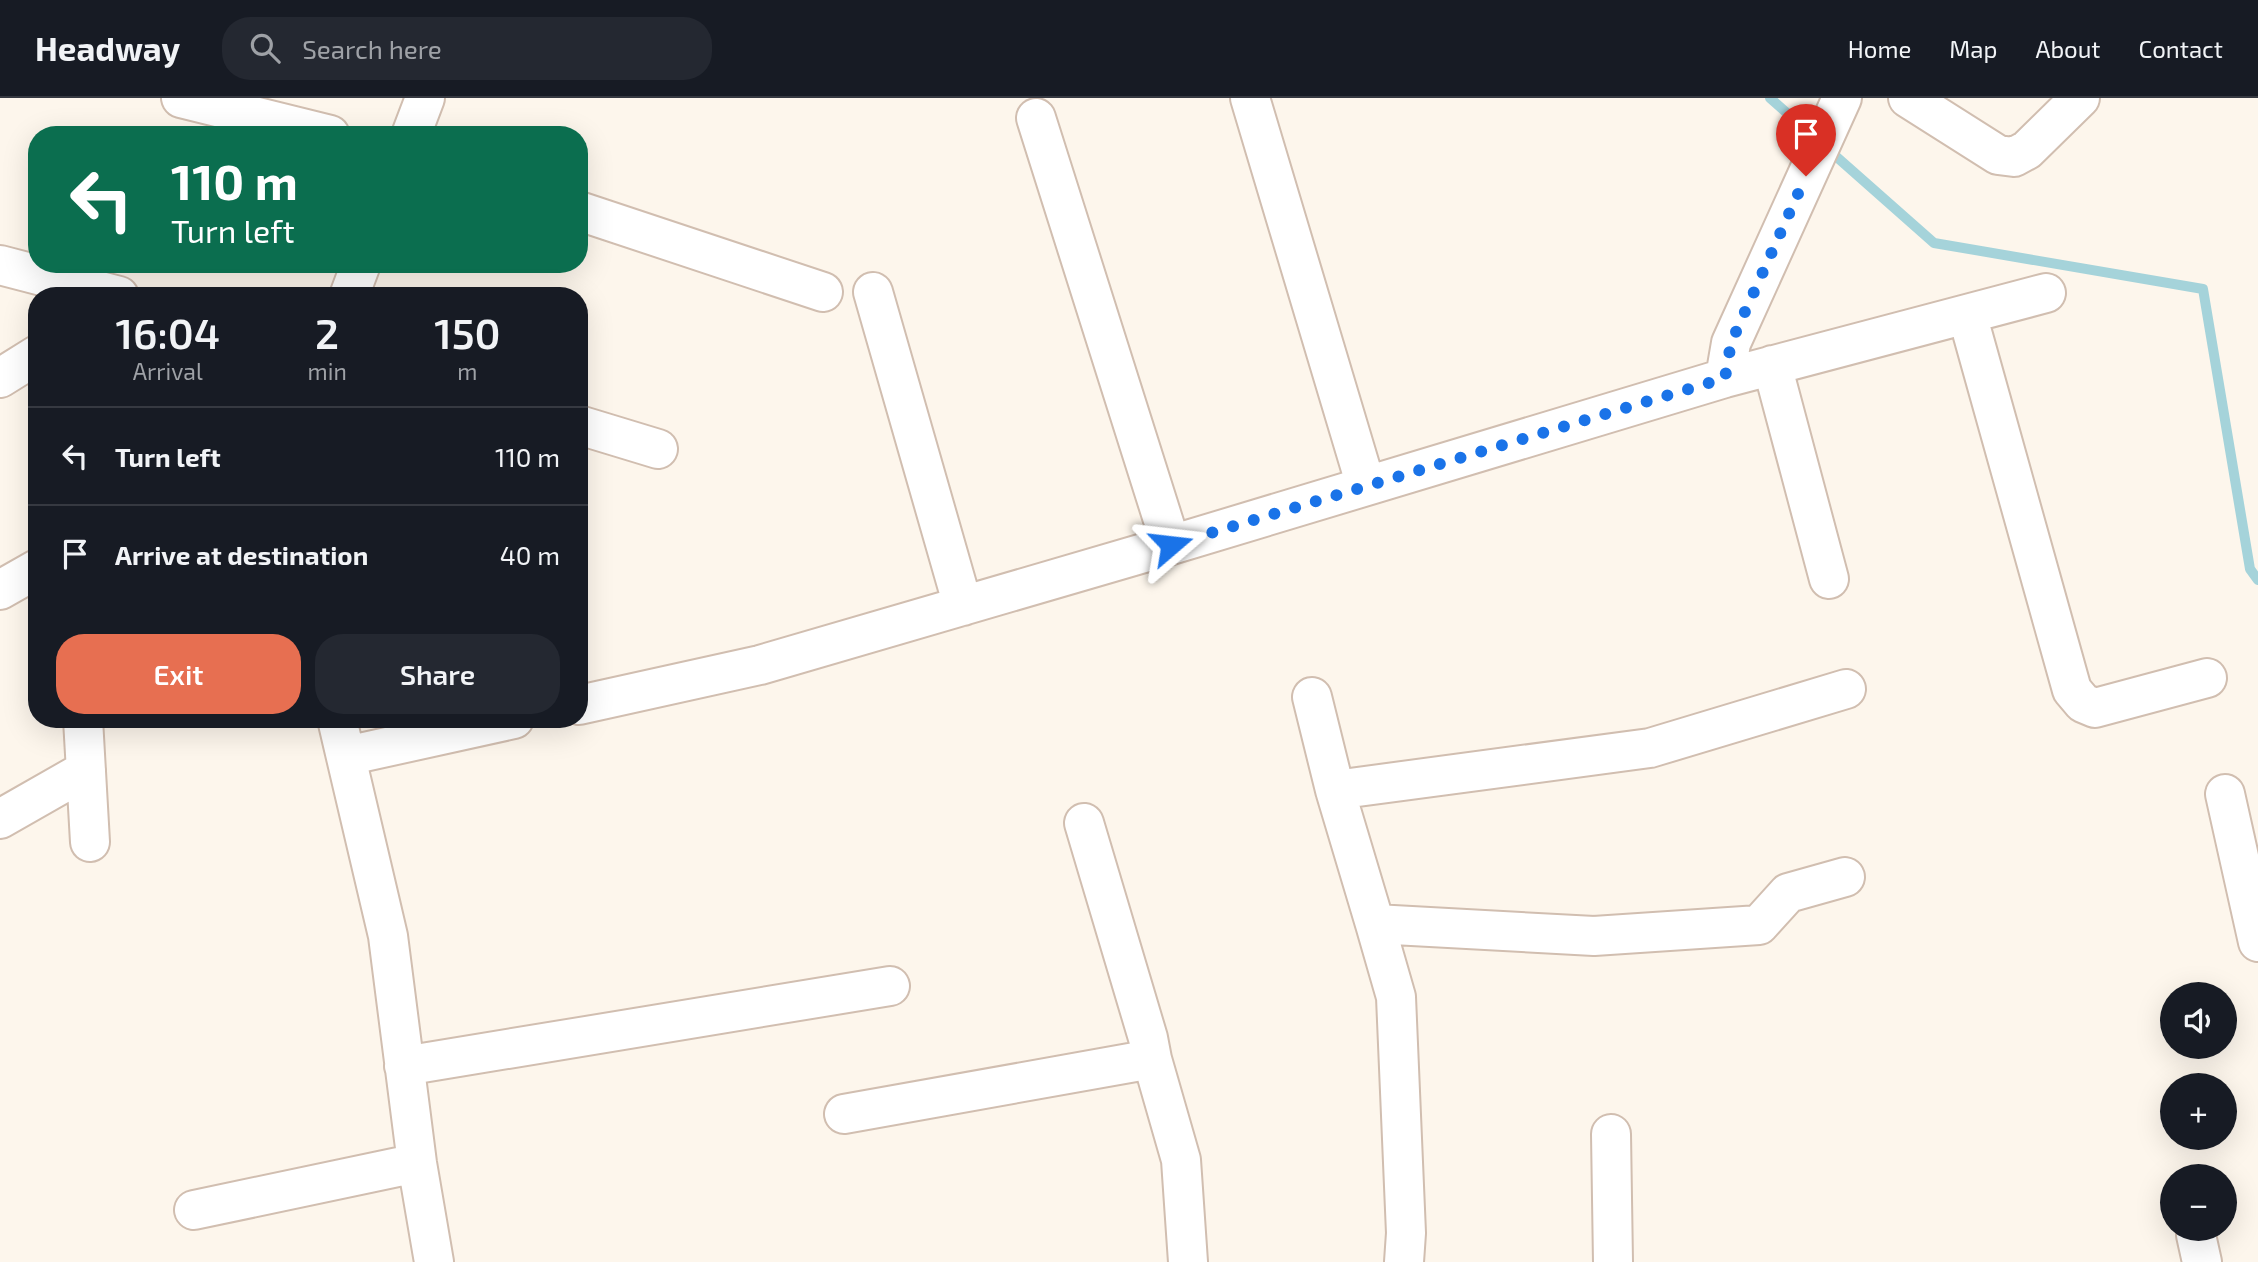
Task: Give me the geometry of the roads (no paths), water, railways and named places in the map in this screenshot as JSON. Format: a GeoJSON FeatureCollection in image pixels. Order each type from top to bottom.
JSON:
{"type":"FeatureCollection","features":[{"type":"Feature","properties":{"kind":"street"},"geometry":{"type":"LineString","coordinates":[[181,98],[294,126]]}},
{"type":"Feature","properties":{"kind":"street"},"geometry":{"type":"LineString","coordinates":[[414,126],[425,98]]}},
{"type":"Feature","properties":{"kind":"street"},"geometry":{"type":"LineString","coordinates":[[1250,98],[1366,486]]}},
{"type":"Feature","properties":{"kind":"street"},"geometry":{"type":"LineString","coordinates":[[1725,378],[1731,343],[1842,98]]}},
{"type":"Feature","properties":{"kind":"street"},"geometry":{"type":"LineString","coordinates":[[1908,98],[1998,155],[2014,157],[2027,149],[2080,98]]}},
{"type":"Feature","properties":{"kind":"street"},"geometry":{"type":"LineString","coordinates":[[1035,118],[1171,545]]}},
{"type":"Feature","properties":{"kind":"street"},"geometry":{"type":"LineString","coordinates":[[588,214],[823,292]]}},
{"type":"Feature","properties":{"kind":"street"},"geometry":{"type":"LineString","coordinates":[[0,265],[57,287]]}},
{"type":"Feature","properties":{"kind":"street"},"geometry":{"type":"LineString","coordinates":[[873,292],[963,606]]}},
{"type":"Feature","properties":{"kind":"street"},"geometry":{"type":"LineString","coordinates":[[588,703],[760,665],[1171,545],[1725,378],[2046,293]]}},
{"type":"Feature","properties":{"kind":"street"},"geometry":{"type":"LineString","coordinates":[[1967,314],[2072,690],[2083,703],[2095,708],[2207,678]]}},
{"type":"Feature","properties":{"kind":"street"},"geometry":{"type":"LineString","coordinates":[[0,378],[28,361]]}},
{"type":"Feature","properties":{"kind":"street"},"geometry":{"type":"LineString","coordinates":[[1772,365],[1829,579]]}},
{"type":"Feature","properties":{"kind":"street"},"geometry":{"type":"LineString","coordinates":[[588,428],[658,449]]}},
{"type":"Feature","properties":{"kind":"street"},"geometry":{"type":"LineString","coordinates":[[0,590],[28,574]]}},
{"type":"Feature","properties":{"kind":"street"},"geometry":{"type":"LineString","coordinates":[[1335,790],[1650,748],[1846,689]]}},
{"type":"Feature","properties":{"kind":"street"},"geometry":{"type":"LineString","coordinates":[[1312,696],[1335,790],[1396,998],[1406,1233],[1404,1262]]}},
{"type":"Feature","properties":{"kind":"street"},"geometry":{"type":"LineString","coordinates":[[84,728],[90,842]]}},
{"type":"Feature","properties":{"kind":"street"},"geometry":{"type":"LineString","coordinates":[[339,728],[388,936],[417,1163],[434,1262]]}},
{"type":"Feature","properties":{"kind":"street"},"geometry":{"type":"LineString","coordinates":[[346,756],[473,728]]}},
{"type":"Feature","properties":{"kind":"street"},"geometry":{"type":"LineString","coordinates":[[0,819],[86,770]]}},
{"type":"Feature","properties":{"kind":"street"},"geometry":{"type":"LineString","coordinates":[[2225,794],[2258,942]]}},
{"type":"Feature","properties":{"kind":"street"},"geometry":{"type":"LineString","coordinates":[[1084,823],[1149,1038],[1152,1059],[1181,1160],[1188,1262]]}},
{"type":"Feature","properties":{"kind":"street"},"geometry":{"type":"LineString","coordinates":[[1376,924],[1594,936],[1759,925],[1788,893],[1845,877]]}},
{"type":"Feature","properties":{"kind":"street"},"geometry":{"type":"LineString","coordinates":[[404,1066],[890,986]]}},
{"type":"Feature","properties":{"kind":"street"},"geometry":{"type":"LineString","coordinates":[[844,1114],[1152,1059]]}},
{"type":"Feature","properties":{"kind":"street"},"geometry":{"type":"LineString","coordinates":[[1611,1134],[1612,1262]]}},
{"type":"Feature","properties":{"kind":"street"},"geometry":{"type":"LineString","coordinates":[[194,1210],[417,1163]]}},
{"type":"Feature","properties":{"kind":"waterway"},"geometry":{"type":"LineString","coordinates":[[1770,98],[1934,243],[2203,289],[2250,569],[2258,580]]}}]}
